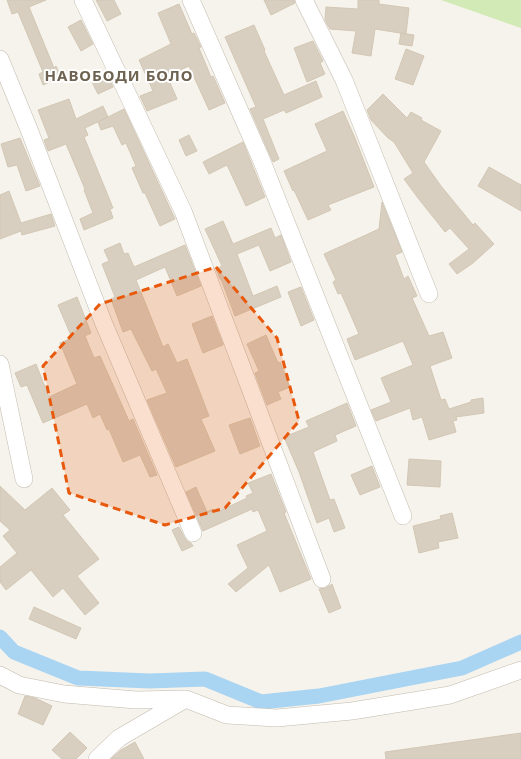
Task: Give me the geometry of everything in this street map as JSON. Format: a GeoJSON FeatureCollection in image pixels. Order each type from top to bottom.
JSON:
{"type":"FeatureCollection","features":[{"type":"Feature","properties":{"kind":"street"},"geometry":{"type":"LineString","coordinates":[[82,0],[183,211],[322,579]]}},
{"type":"Feature","properties":{"kind":"street"},"geometry":{"type":"LineString","coordinates":[[191,0],[260,158],[403,516]]}},
{"type":"Feature","properties":{"kind":"street"},"geometry":{"type":"LineString","coordinates":[[304,0],[344,80],[429,294]]}},
{"type":"Feature","properties":{"kind":"street"},"geometry":{"type":"LineString","coordinates":[[0,59],[31,134],[104,324],[193,533]]}},
{"type":"Feature","properties":{"kind":"street"},"geometry":{"type":"LineString","coordinates":[[0,364],[24,479]]}},
{"type":"Feature","properties":{"kind":"street"},"geometry":{"type":"LineString","coordinates":[[0,675],[19,685],[64,694],[136,700],[186,699],[226,715],[277,718],[352,711],[450,695],[521,670]]}},
{"type":"Feature","properties":{"kind":"street"},"geometry":{"type":"LineString","coordinates":[[97,759],[119,738],[186,699]]}},
{"type":"Feature","properties":{"kind":"highlighted area"},"geometry":{"type":"Polygon","coordinates":[[[216,267],[277,338],[299,421],[225,508],[165,525],[69,493],[43,366],[100,304],[216,267]]]}},
{"type":"Feature","properties":{"kind":"green space"},"geometry":{"type":"Polygon","coordinates":[[[441,0],[521,0],[521,28],[441,0]]]}},
{"type":"Feature","properties":{"kind":"building"},"geometry":{"type":"Polygon","coordinates":[[[7,0],[46,0],[29,7],[54,68],[56,66],[61,77],[43,85],[39,74],[43,72],[18,12],[12,14],[7,0]]]}},
{"type":"Feature","properties":{"kind":"building"},"geometry":{"type":"Polygon","coordinates":[[[96,0],[114,0],[121,14],[107,21],[96,0]]]}},
{"type":"Feature","properties":{"kind":"building"},"geometry":{"type":"Polygon","coordinates":[[[264,0],[294,0],[295,3],[271,15],[264,0]]]}},
{"type":"Feature","properties":{"kind":"building"},"geometry":{"type":"Polygon","coordinates":[[[358,0],[379,0],[379,4],[409,8],[406,34],[375,29],[371,56],[352,53],[356,31],[330,29],[325,20],[326,7],[358,9],[358,0]]]}},
{"type":"Feature","properties":{"kind":"building"},"geometry":{"type":"Polygon","coordinates":[[[179,4],[192,34],[194,33],[201,47],[199,48],[211,77],[213,76],[225,103],[209,110],[189,66],[167,76],[177,99],[147,111],[140,96],[153,91],[139,60],[171,44],[158,13],[179,4]]]}},
{"type":"Feature","properties":{"kind":"building"},"geometry":{"type":"Polygon","coordinates":[[[81,20],[93,44],[81,51],[68,27],[81,20]]]}},
{"type":"Feature","properties":{"kind":"building"},"geometry":{"type":"Polygon","coordinates":[[[254,25],[284,95],[316,81],[322,97],[286,113],[284,110],[263,119],[279,159],[273,162],[250,109],[256,107],[225,37],[254,25]]]}},
{"type":"Feature","properties":{"kind":"building"},"geometry":{"type":"Polygon","coordinates":[[[401,33],[414,35],[412,46],[399,44],[401,33]]]}},
{"type":"Feature","properties":{"kind":"building"},"geometry":{"type":"Polygon","coordinates":[[[313,41],[323,61],[320,63],[325,74],[307,82],[294,48],[313,41]]]}},
{"type":"Feature","properties":{"kind":"building"},"geometry":{"type":"Polygon","coordinates":[[[406,49],[424,56],[413,85],[395,79],[406,49]]]}},
{"type":"Feature","properties":{"kind":"building"},"geometry":{"type":"Polygon","coordinates":[[[108,75],[113,87],[98,94],[92,82],[108,75]]]}},
{"type":"Feature","properties":{"kind":"building"},"geometry":{"type":"Polygon","coordinates":[[[383,94],[407,118],[411,112],[422,118],[421,120],[441,131],[424,162],[441,186],[473,225],[475,223],[494,244],[473,263],[457,274],[449,264],[469,249],[450,228],[445,232],[418,198],[404,179],[413,173],[394,142],[388,138],[371,120],[367,110],[383,94]]]}},
{"type":"Feature","properties":{"kind":"building"},"geometry":{"type":"Polygon","coordinates":[[[69,99],[76,119],[103,106],[108,117],[85,128],[88,135],[84,137],[113,208],[110,209],[113,218],[84,230],[80,219],[93,213],[84,190],[85,189],[66,144],[48,151],[44,140],[49,138],[38,110],[69,99]]]}},
{"type":"Feature","properties":{"kind":"building"},"geometry":{"type":"Polygon","coordinates":[[[124,109],[175,219],[160,226],[132,168],[136,166],[126,143],[122,145],[113,126],[101,130],[98,122],[124,109]]]}},
{"type":"Feature","properties":{"kind":"building"},"geometry":{"type":"Polygon","coordinates":[[[343,111],[374,187],[328,205],[331,210],[308,220],[284,171],[327,151],[315,124],[343,111]]]}},
{"type":"Feature","properties":{"kind":"building"},"geometry":{"type":"Polygon","coordinates":[[[189,135],[197,151],[186,156],[179,140],[189,135]]]}},
{"type":"Feature","properties":{"kind":"building"},"geometry":{"type":"Polygon","coordinates":[[[20,138],[40,186],[26,191],[17,165],[8,167],[1,144],[20,138]]]}},
{"type":"Feature","properties":{"kind":"building"},"geometry":{"type":"Polygon","coordinates":[[[243,142],[265,197],[246,206],[227,165],[209,174],[203,162],[243,142]]]}},
{"type":"Feature","properties":{"kind":"building"},"geometry":{"type":"Polygon","coordinates":[[[489,167],[521,185],[521,211],[478,186],[489,167]]]}},
{"type":"Feature","properties":{"kind":"building"},"geometry":{"type":"Polygon","coordinates":[[[9,191],[21,223],[51,214],[55,226],[22,235],[21,231],[0,239],[0,195],[9,191]]]}},
{"type":"Feature","properties":{"kind":"building"},"geometry":{"type":"Polygon","coordinates":[[[382,202],[402,252],[395,255],[404,279],[408,276],[417,296],[412,298],[429,336],[443,332],[452,358],[430,366],[441,400],[445,399],[449,409],[471,402],[471,400],[483,398],[484,413],[456,417],[457,420],[453,421],[456,432],[429,440],[422,417],[413,420],[410,408],[376,421],[371,410],[391,402],[381,378],[413,365],[403,341],[355,360],[347,339],[359,334],[341,293],[338,294],[333,282],[336,280],[324,254],[379,229],[382,202]]]}},
{"type":"Feature","properties":{"kind":"building"},"geometry":{"type":"Polygon","coordinates":[[[223,221],[233,244],[271,228],[275,238],[281,235],[291,262],[270,271],[259,245],[237,254],[253,296],[277,286],[281,297],[235,316],[216,269],[222,266],[205,229],[223,221]]]}},
{"type":"Feature","properties":{"kind":"building"},"geometry":{"type":"Polygon","coordinates":[[[120,243],[124,254],[128,253],[134,267],[185,245],[201,286],[177,296],[165,267],[136,280],[163,347],[168,344],[177,363],[187,359],[209,416],[201,419],[215,451],[176,467],[147,400],[167,393],[156,369],[152,371],[131,329],[123,332],[111,299],[115,297],[102,264],[109,261],[104,250],[120,243]]]}},
{"type":"Feature","properties":{"kind":"building"},"geometry":{"type":"Polygon","coordinates":[[[301,287],[314,320],[301,326],[288,292],[301,287]]]}},
{"type":"Feature","properties":{"kind":"building"},"geometry":{"type":"Polygon","coordinates":[[[77,297],[91,333],[85,336],[94,358],[100,356],[129,421],[133,419],[157,475],[150,477],[140,455],[123,462],[109,429],[107,430],[100,414],[93,418],[87,404],[43,423],[27,385],[21,387],[15,373],[36,364],[49,397],[77,384],[60,343],[72,338],[58,305],[77,297]]]}},
{"type":"Feature","properties":{"kind":"building"},"geometry":{"type":"Polygon","coordinates":[[[212,316],[223,345],[203,353],[192,324],[212,316]]]}},
{"type":"Feature","properties":{"kind":"building"},"geometry":{"type":"Polygon","coordinates":[[[266,335],[278,363],[280,362],[290,387],[278,392],[281,399],[267,405],[255,373],[259,371],[247,344],[266,335]]]}},
{"type":"Feature","properties":{"kind":"building"},"geometry":{"type":"Polygon","coordinates":[[[347,403],[356,426],[335,435],[337,441],[313,452],[330,500],[334,499],[345,528],[334,532],[329,518],[317,523],[299,472],[284,437],[309,427],[306,421],[347,403]]]}},
{"type":"Feature","properties":{"kind":"building"},"geometry":{"type":"Polygon","coordinates":[[[250,418],[260,446],[240,454],[229,425],[250,418]]]}},
{"type":"Feature","properties":{"kind":"building"},"geometry":{"type":"Polygon","coordinates":[[[409,459],[441,461],[440,487],[407,485],[409,459]]]}},
{"type":"Feature","properties":{"kind":"building"},"geometry":{"type":"Polygon","coordinates":[[[372,466],[380,487],[360,495],[351,475],[372,466]]]}},
{"type":"Feature","properties":{"kind":"building"},"geometry":{"type":"Polygon","coordinates":[[[271,474],[286,512],[284,513],[311,579],[280,592],[269,565],[236,592],[228,584],[248,568],[237,545],[267,531],[258,510],[253,512],[252,509],[203,531],[186,492],[196,487],[207,512],[213,509],[215,513],[247,498],[246,496],[253,493],[248,483],[271,474]]]}},
{"type":"Feature","properties":{"kind":"building"},"geometry":{"type":"Polygon","coordinates":[[[0,486],[25,510],[52,488],[70,510],[63,515],[99,559],[77,576],[99,603],[85,615],[63,588],[53,597],[31,570],[6,590],[0,582],[0,567],[17,553],[3,536],[10,530],[0,521],[0,486]]]}},
{"type":"Feature","properties":{"kind":"building"},"geometry":{"type":"Polygon","coordinates":[[[452,513],[458,538],[438,542],[439,548],[419,553],[413,526],[441,519],[440,516],[452,513]]]}},
{"type":"Feature","properties":{"kind":"building"},"geometry":{"type":"Polygon","coordinates":[[[179,527],[184,537],[193,546],[182,551],[172,530],[179,527]]]}},
{"type":"Feature","properties":{"kind":"building"},"geometry":{"type":"Polygon","coordinates":[[[332,584],[341,608],[329,613],[319,589],[326,588],[332,584]]]}},
{"type":"Feature","properties":{"kind":"building"},"geometry":{"type":"Polygon","coordinates":[[[34,607],[81,628],[76,639],[29,619],[34,607]]]}},
{"type":"Feature","properties":{"kind":"building"},"geometry":{"type":"Polygon","coordinates":[[[25,696],[35,698],[52,706],[43,725],[18,714],[25,696]]]}},
{"type":"Feature","properties":{"kind":"building"},"geometry":{"type":"Polygon","coordinates":[[[70,732],[87,748],[76,759],[62,759],[52,750],[70,732]]]}},
{"type":"Feature","properties":{"kind":"building"},"geometry":{"type":"Polygon","coordinates":[[[521,733],[521,759],[386,759],[385,752],[521,733]]]}},
{"type":"Feature","properties":{"kind":"building"},"geometry":{"type":"Polygon","coordinates":[[[135,742],[144,759],[111,759],[121,750],[135,742]]]}},
{"type":"Feature","properties":{"kind":"waterway"},"geometry":{"type":"LineString","coordinates":[[0,637],[14,652],[78,678],[150,681],[205,679],[261,702],[319,696],[462,668],[521,642]]}},
{"type":"Feature","properties":{"kind":"district","name":"НАВОБОДИ БОЛО"},"geometry":{"type":"Point","coordinates":[119,75]}}]}
